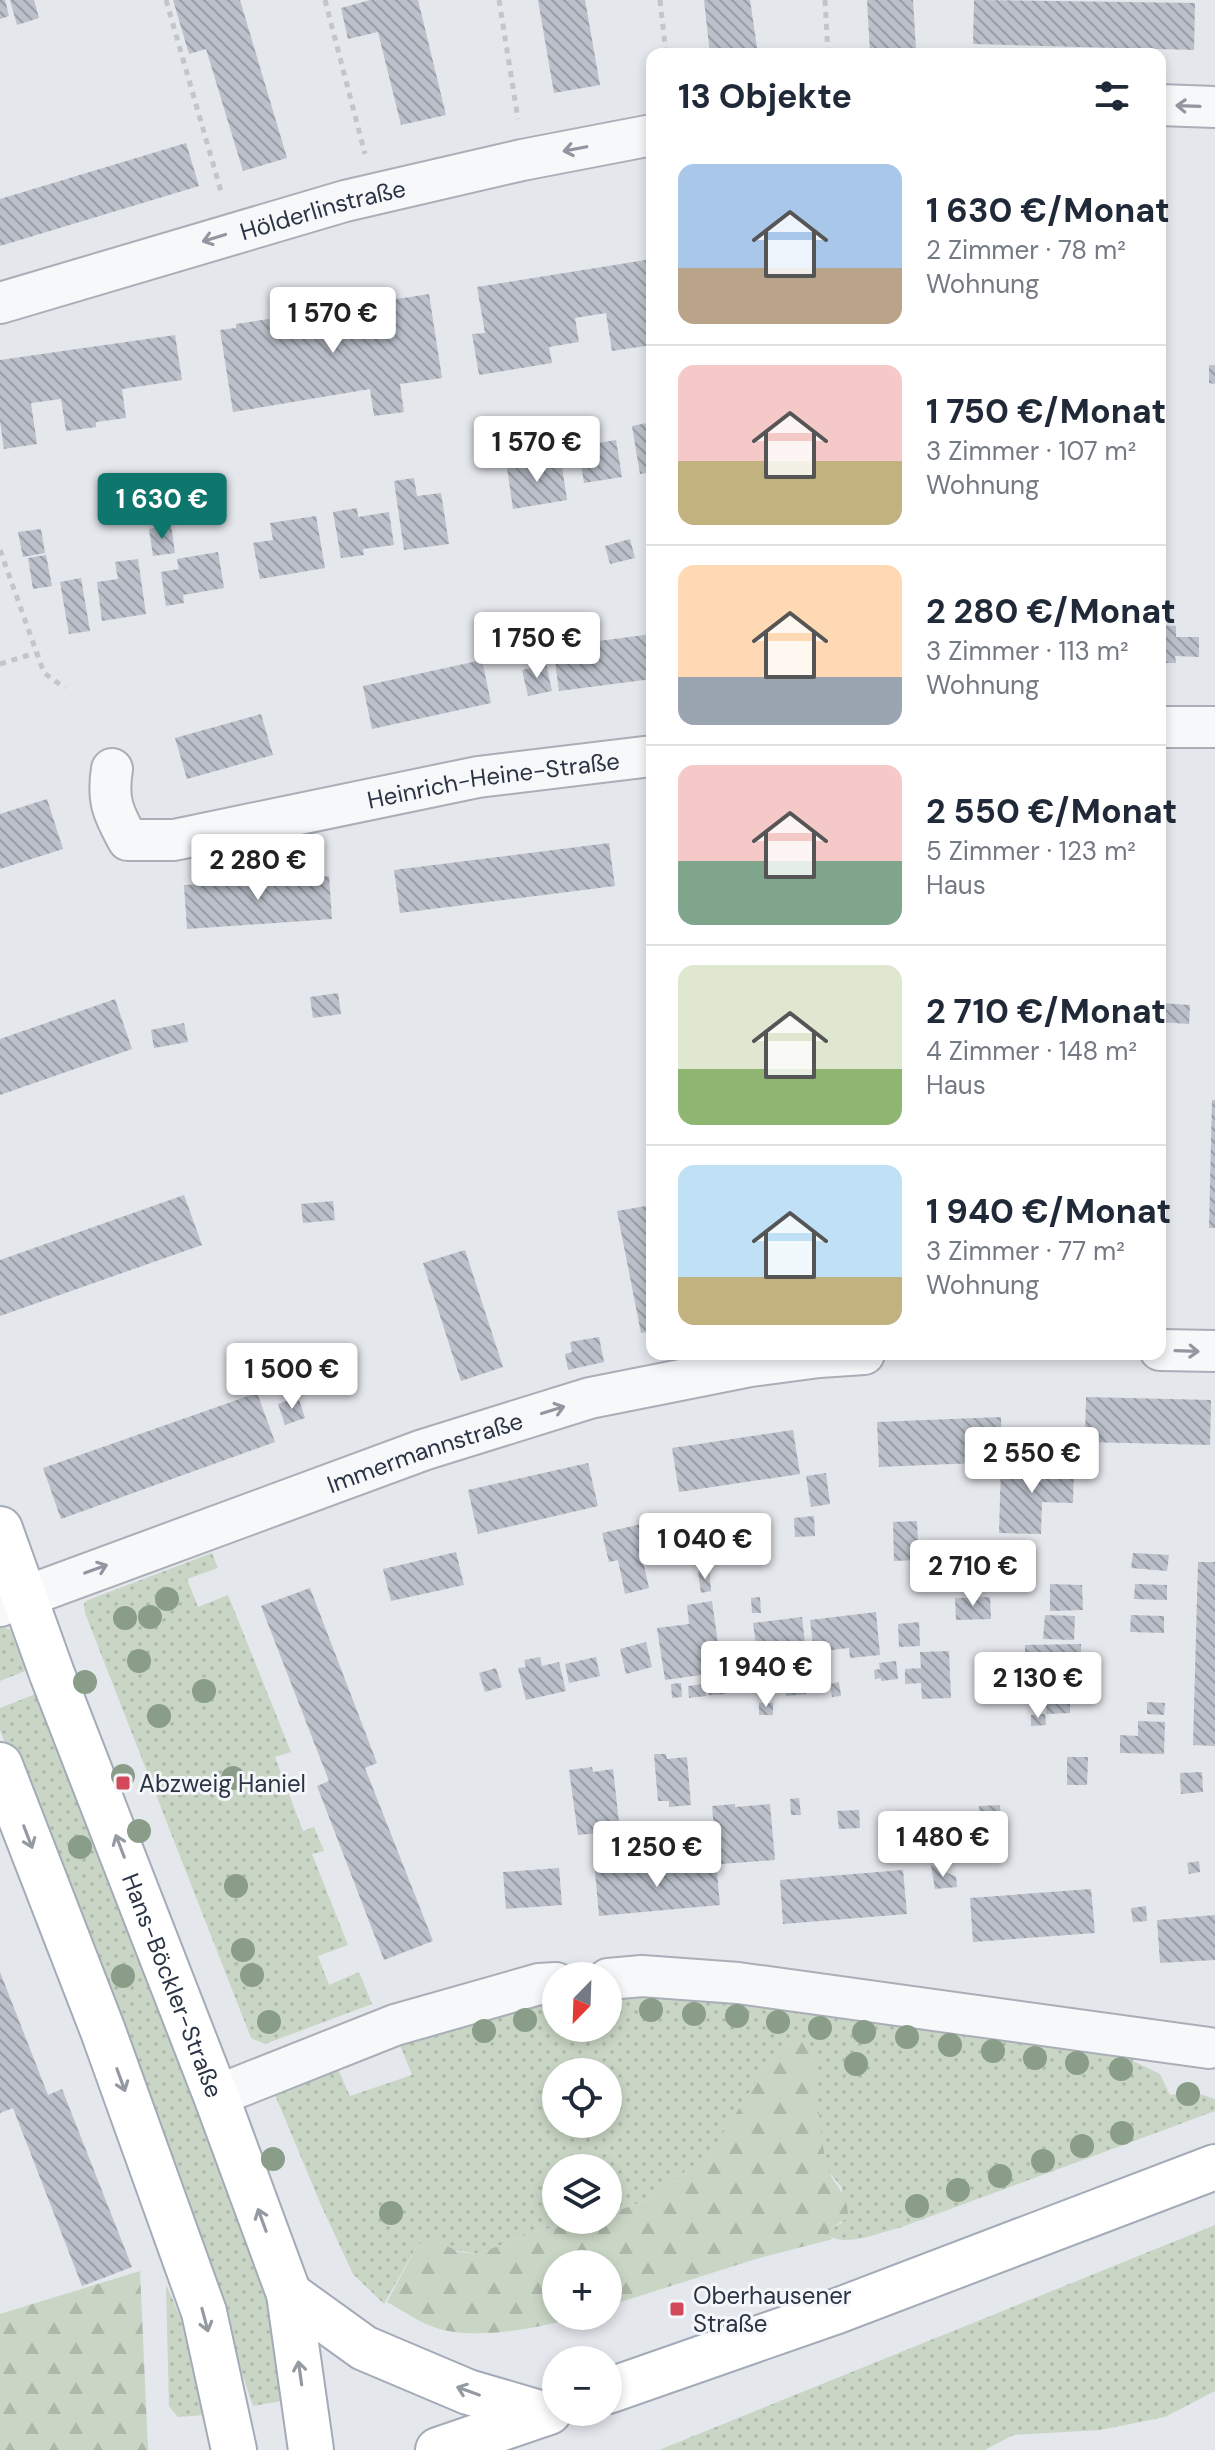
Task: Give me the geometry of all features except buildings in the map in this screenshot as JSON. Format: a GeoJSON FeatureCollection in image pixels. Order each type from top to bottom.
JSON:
{"type":"FeatureCollection","features":[{"type":"Feature","properties":{"kind":"main road","name":"Hans-Böckler-Straße"},"geometry":{"type":"LineString","coordinates":[[0,1529],[12,1601],[216,2096],[289,2294],[311,2450]]}},
{"type":"Feature","properties":{"kind":"main road"},"geometry":{"type":"LineString","coordinates":[[0,1765],[103,2031],[204,2312],[234,2450]]}},
{"type":"Feature","properties":{"kind":"main road"},"geometry":{"type":"LineString","coordinates":[[622,2386],[837,2311],[1215,2167]]}},
{"type":"Feature","properties":{"kind":"main road"},"geometry":{"type":"LineString","coordinates":[[289,2294],[364,2348],[468,2392],[542,2410]]}},
{"type":"Feature","properties":{"kind":"main road"},"geometry":{"type":"LineString","coordinates":[[438,2450],[542,2414]]}},
{"type":"Feature","properties":{"kind":"street"},"geometry":{"type":"LineString","coordinates":[[1166,105],[1215,107]]}},
{"type":"Feature","properties":{"kind":"street","name":"Hölderlinstraße"},"geometry":{"type":"LineString","coordinates":[[0,303],[233,232],[375,194],[646,136]]}},
{"type":"Feature","properties":{"kind":"street"},"geometry":{"type":"LineString","coordinates":[[1166,727],[1215,727]]}},
{"type":"Feature","properties":{"kind":"street","name":"Heinrich-Heine-Straße"},"geometry":{"type":"LineString","coordinates":[[112,769],[109,791],[114,816],[128,840],[174,840],[478,777],[646,757]]}},
{"type":"Feature","properties":{"kind":"street"},"geometry":{"type":"LineString","coordinates":[[1166,1350],[1215,1351]]}},
{"type":"Feature","properties":{"kind":"street","name":"Immermannstraße"},"geometry":{"type":"LineString","coordinates":[[12,1601],[423,1450],[590,1398],[796,1360]]}},
{"type":"Feature","properties":{"kind":"street"},"geometry":{"type":"LineString","coordinates":[[622,1978],[642,1976],[738,1983],[1209,2048]]}},
{"type":"Feature","properties":{"kind":"street"},"geometry":{"type":"LineString","coordinates":[[216,2096],[395,2025],[542,1984]]}},
{"type":"Feature","properties":{"kind":"path"},"geometry":{"type":"LineString","coordinates":[[166,0],[233,232]]}},
{"type":"Feature","properties":{"kind":"path"},"geometry":{"type":"LineString","coordinates":[[325,0],[375,194]]}},
{"type":"Feature","properties":{"kind":"path"},"geometry":{"type":"LineString","coordinates":[[499,0],[524,160]]}},
{"type":"Feature","properties":{"kind":"path"},"geometry":{"type":"LineString","coordinates":[[660,0],[665,48]]}},
{"type":"Feature","properties":{"kind":"path"},"geometry":{"type":"LineString","coordinates":[[825,0],[828,48]]}},
{"type":"Feature","properties":{"kind":"path"},"geometry":{"type":"LineString","coordinates":[[0,550],[44,673],[65,688]]}},
{"type":"Feature","properties":{"kind":"path"},"geometry":{"type":"LineString","coordinates":[[0,664],[35,653]]}},
{"type":"Feature","properties":{"kind":"green space"},"geometry":{"type":"Polygon","coordinates":[[[212,1553],[218,1568],[187,1579],[198,1607],[228,1595],[291,1752],[275,1757],[303,1831],[314,1827],[324,1851],[312,1854],[348,1945],[318,1956],[329,1985],[359,1972],[372,2004],[265,2044],[251,2038],[84,1604],[212,1553]]]}},
{"type":"Feature","properties":{"kind":"green space"},"geometry":{"type":"Polygon","coordinates":[[[0,1628],[17,1633],[33,1668],[0,1681],[0,1628]]]}},
{"type":"Feature","properties":{"kind":"green space"},"geometry":{"type":"Polygon","coordinates":[[[41,1692],[215,2136],[280,2348],[282,2401],[253,2406],[193,2228],[0,1730],[0,1708],[41,1692]]]}},
{"type":"Feature","properties":{"kind":"green space"},"geometry":{"type":"Polygon","coordinates":[[[666,1993],[1133,2052],[1133,2061],[1160,2074],[1170,2095],[1191,2091],[1215,2099],[1215,2111],[899,2228],[853,2240],[835,2239],[828,2235],[831,2228],[842,2223],[842,2188],[828,2171],[794,2037],[775,2053],[711,2152],[648,2200],[622,2209],[622,2154],[542,2154],[542,2230],[478,2254],[418,2244],[384,2304],[353,2274],[275,2095],[337,2067],[350,2096],[412,2075],[398,2040],[542,2004],[542,2042],[622,2042],[622,1994],[666,1993]]]}},
{"type":"Feature","properties":{"kind":"green space"},"geometry":{"type":"Polygon","coordinates":[[[794,2037],[807,2042],[814,2052],[827,2166],[848,2209],[848,2218],[831,2228],[828,2235],[833,2239],[759,2258],[622,2302],[622,2250],[542,2250],[542,2325],[514,2331],[448,2331],[424,2323],[387,2302],[418,2244],[431,2238],[459,2252],[478,2254],[542,2230],[542,2234],[622,2234],[622,2209],[648,2200],[711,2152],[775,2053],[794,2037]]]}},
{"type":"Feature","properties":{"kind":"green space"},"geometry":{"type":"Polygon","coordinates":[[[1215,2225],[1215,2391],[1165,2417],[1100,2430],[1013,2435],[985,2450],[659,2450],[1215,2225]]]}},
{"type":"Feature","properties":{"kind":"green space"},"geometry":{"type":"Polygon","coordinates":[[[140,2271],[148,2450],[0,2450],[0,2314],[140,2271]]]}},
{"type":"Feature","properties":{"kind":"green space"},"geometry":{"type":"Polygon","coordinates":[[[166,2285],[192,2348],[205,2415],[178,2417],[169,2406],[166,2285]]]}},
{"type":"Feature","properties":{"kind":"place","name":"Abzweig Haniel"},"geometry":{"type":"Point","coordinates":[123,1783]}},
{"type":"Feature","properties":{"kind":"place","name":"Oberhausener Straße"},"geometry":{"type":"Point","coordinates":[677,2309]}}]}
